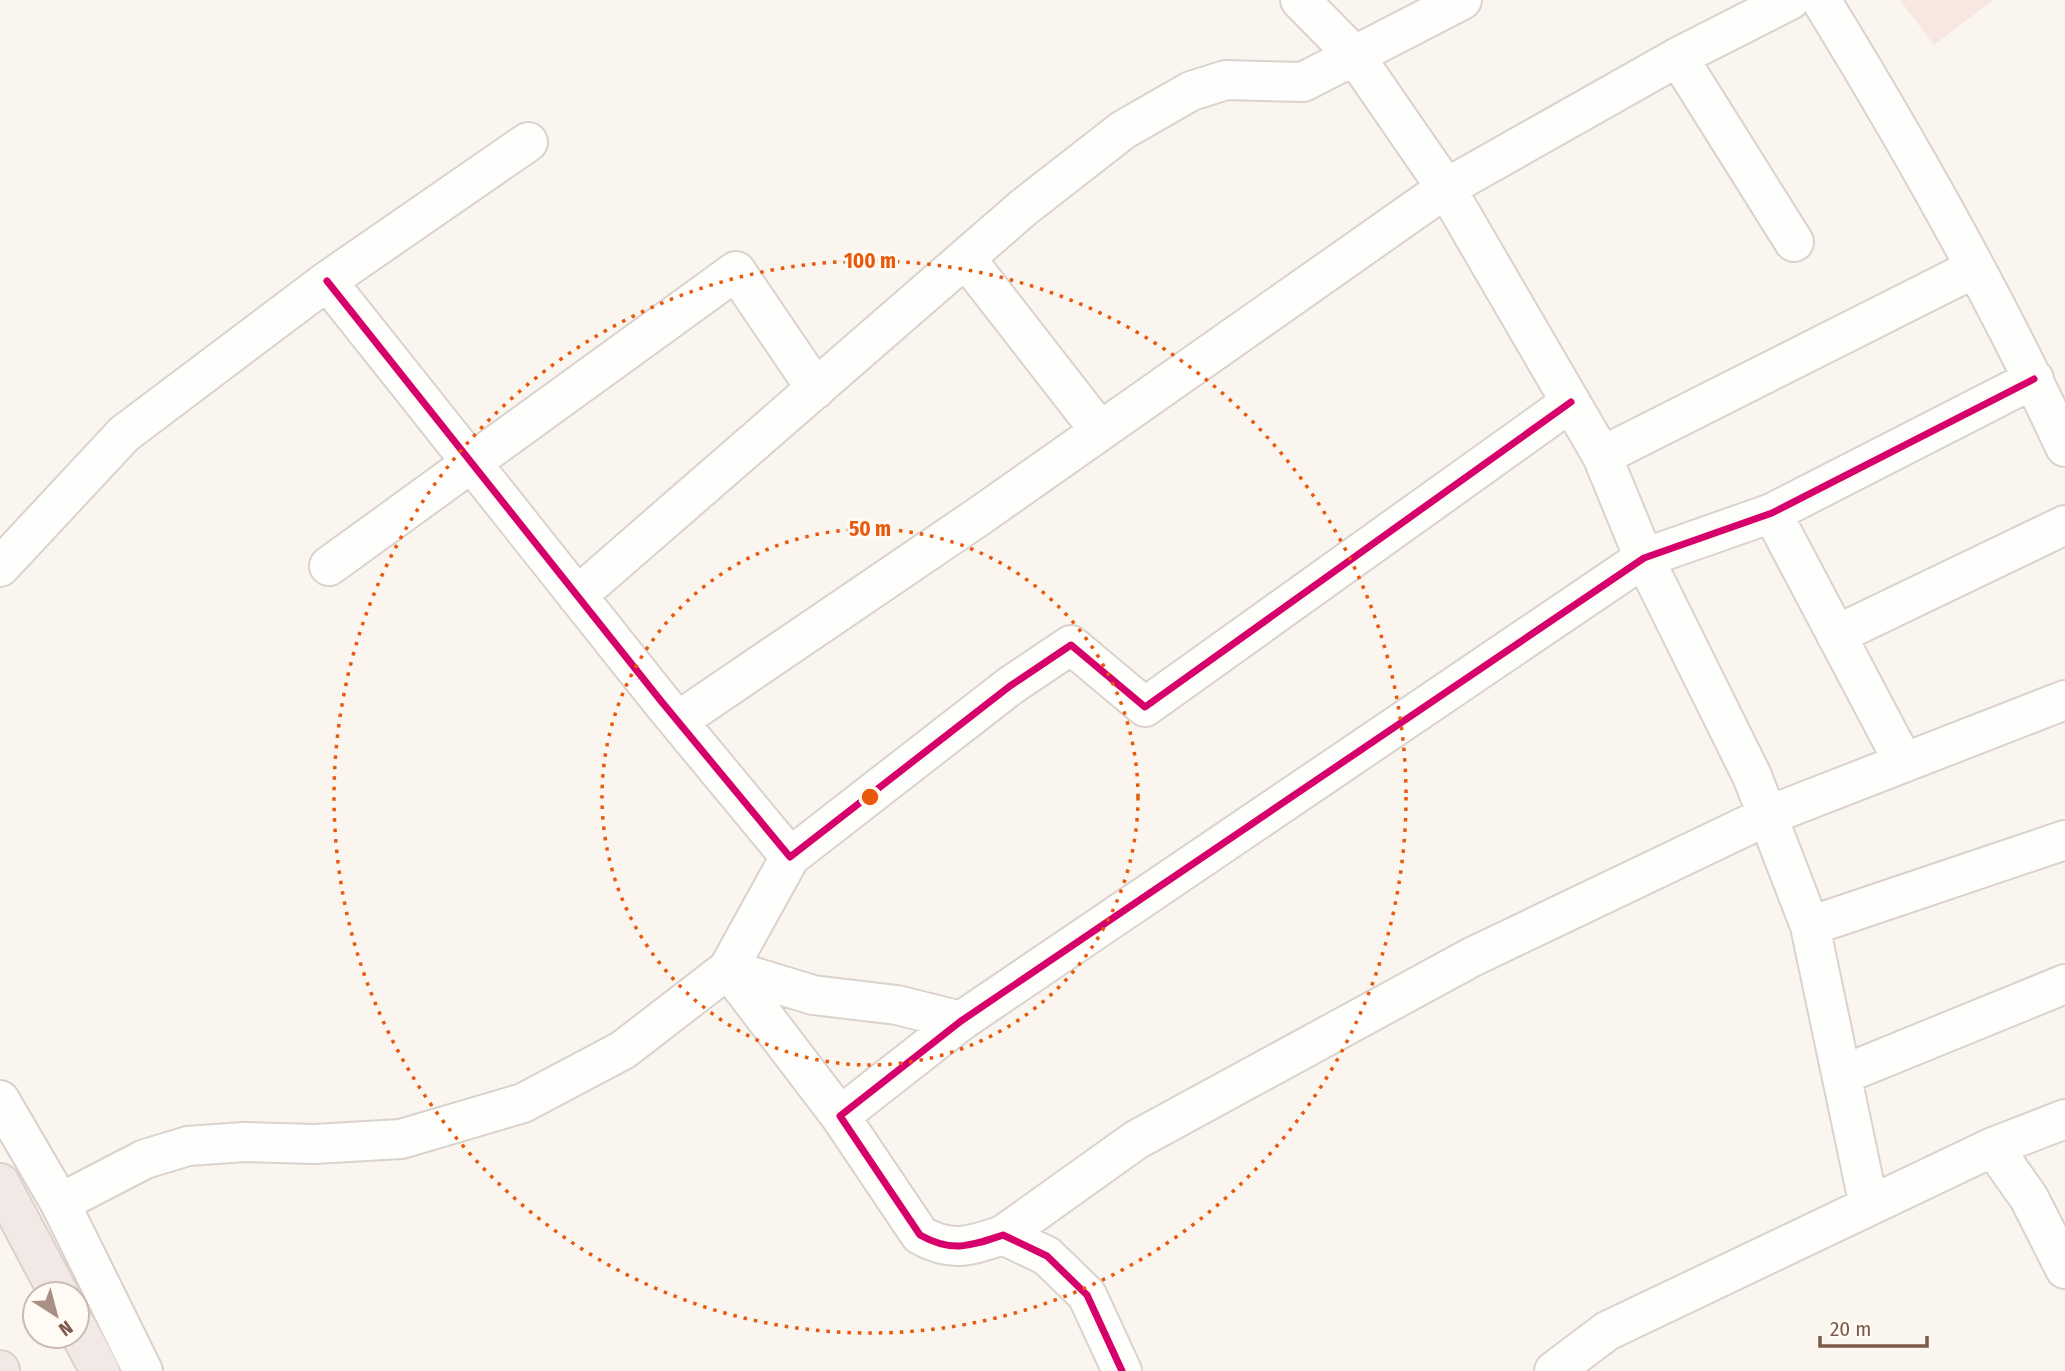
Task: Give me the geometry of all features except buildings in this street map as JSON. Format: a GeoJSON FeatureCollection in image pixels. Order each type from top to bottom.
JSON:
{"type":"FeatureCollection","features":[{"type":"Feature","properties":{"kind":"highway"},"geometry":{"type":"LineString","coordinates":[[0,1184],[51,1280]]}},
{"type":"Feature","properties":{"kind":"highway"},"geometry":{"type":"LineString","coordinates":[[89,1350],[100,1371]]}},
{"type":"Feature","properties":{"kind":"street"},"geometry":{"type":"LineString","coordinates":[[1300,0],[1354,56],[1446,188],[1602,456],[1644,558],[1752,776],[1810,926],[1869,1206]]}},
{"type":"Feature","properties":{"kind":"street"},"geometry":{"type":"LineString","coordinates":[[577,596],[967,260],[1023,208],[1123,130],[1191,90],[1226,80],[1303,82],[1462,0]]}},
{"type":"Feature","properties":{"kind":"street"},"geometry":{"type":"LineString","coordinates":[[678,721],[1100,431],[1446,188],[1678,57],[1790,0]]}},
{"type":"Feature","properties":{"kind":"street"},"geometry":{"type":"LineString","coordinates":[[1821,0],[1882,100],[1975,268],[2034,379],[2065,447]]}},
{"type":"Feature","properties":{"kind":"street"},"geometry":{"type":"LineString","coordinates":[[1678,57],[1794,242]]}},
{"type":"Feature","properties":{"kind":"street"},"geometry":{"type":"LineString","coordinates":[[0,567],[124,434],[327,282],[528,142]]}},
{"type":"Feature","properties":{"kind":"street"},"geometry":{"type":"LineString","coordinates":[[967,260],[1100,431]]}},
{"type":"Feature","properties":{"kind":"street"},"geometry":{"type":"LineString","coordinates":[[1602,456],[1975,268]]}},
{"type":"Feature","properties":{"kind":"street"},"geometry":{"type":"LineString","coordinates":[[329,566],[736,271],[817,389]]}},
{"type":"Feature","properties":{"kind":"street"},"geometry":{"type":"LineString","coordinates":[[327,282],[577,596],[790,857]]}},
{"type":"Feature","properties":{"kind":"street"},"geometry":{"type":"LineString","coordinates":[[840,1116],[961,1021],[1644,558],[1772,513],[2034,379]]}},
{"type":"Feature","properties":{"kind":"street"},"geometry":{"type":"LineString","coordinates":[[60,1203],[145,1160],[188,1146],[244,1142],[314,1144],[401,1139],[523,1103],[624,1050],[729,969],[790,857],[1010,686],[1071,645],[1145,708],[1571,402]]}},
{"type":"Feature","properties":{"kind":"street"},"geometry":{"type":"LineString","coordinates":[[1772,513],[1904,763]]}},
{"type":"Feature","properties":{"kind":"street"},"geometry":{"type":"LineString","coordinates":[[1836,635],[2065,525]]}},
{"type":"Feature","properties":{"kind":"street"},"geometry":{"type":"LineString","coordinates":[[729,969],[840,1116],[920,1235],[935,1243],[964,1248],[1003,1236],[1147,1133],[1472,957],[1767,816],[2065,700]]}},
{"type":"Feature","properties":{"kind":"street"},"geometry":{"type":"LineString","coordinates":[[1810,926],[2065,840]]}},
{"type":"Feature","properties":{"kind":"street"},"geometry":{"type":"LineString","coordinates":[[729,969],[813,995],[897,1005],[961,1021]]}},
{"type":"Feature","properties":{"kind":"street"},"geometry":{"type":"LineString","coordinates":[[1842,1075],[2065,984]]}},
{"type":"Feature","properties":{"kind":"street"},"geometry":{"type":"LineString","coordinates":[[0,1100],[60,1203],[143,1371]]}},
{"type":"Feature","properties":{"kind":"street"},"geometry":{"type":"LineString","coordinates":[[1554,1371],[1607,1331],[1993,1147],[2065,1119]]}},
{"type":"Feature","properties":{"kind":"street"},"geometry":{"type":"LineString","coordinates":[[1993,1147],[2029,1198],[2065,1269]]}},
{"type":"Feature","properties":{"kind":"street"},"geometry":{"type":"LineString","coordinates":[[1003,1236],[1048,1256],[1087,1295],[1122,1371]]}},
{"type":"Feature","properties":{"kind":"shaded area"},"geometry":{"type":"Polygon","coordinates":[[[1900,0],[1993,0],[1934,45],[1900,0]]]}},
{"type":"Feature","properties":{"kind":"cycle path"},"geometry":{"type":"LineString","coordinates":[[327,281],[661,701],[790,857],[1010,686],[1071,645],[1145,707],[1571,402]]}},
{"type":"Feature","properties":{"kind":"cycle path"},"geometry":{"type":"LineString","coordinates":[[1122,1371],[1087,1295],[1047,1256],[1003,1235],[961,1246],[942,1244],[920,1235],[840,1116],[961,1021],[1644,558],[1772,513],[2034,379]]}}]}
